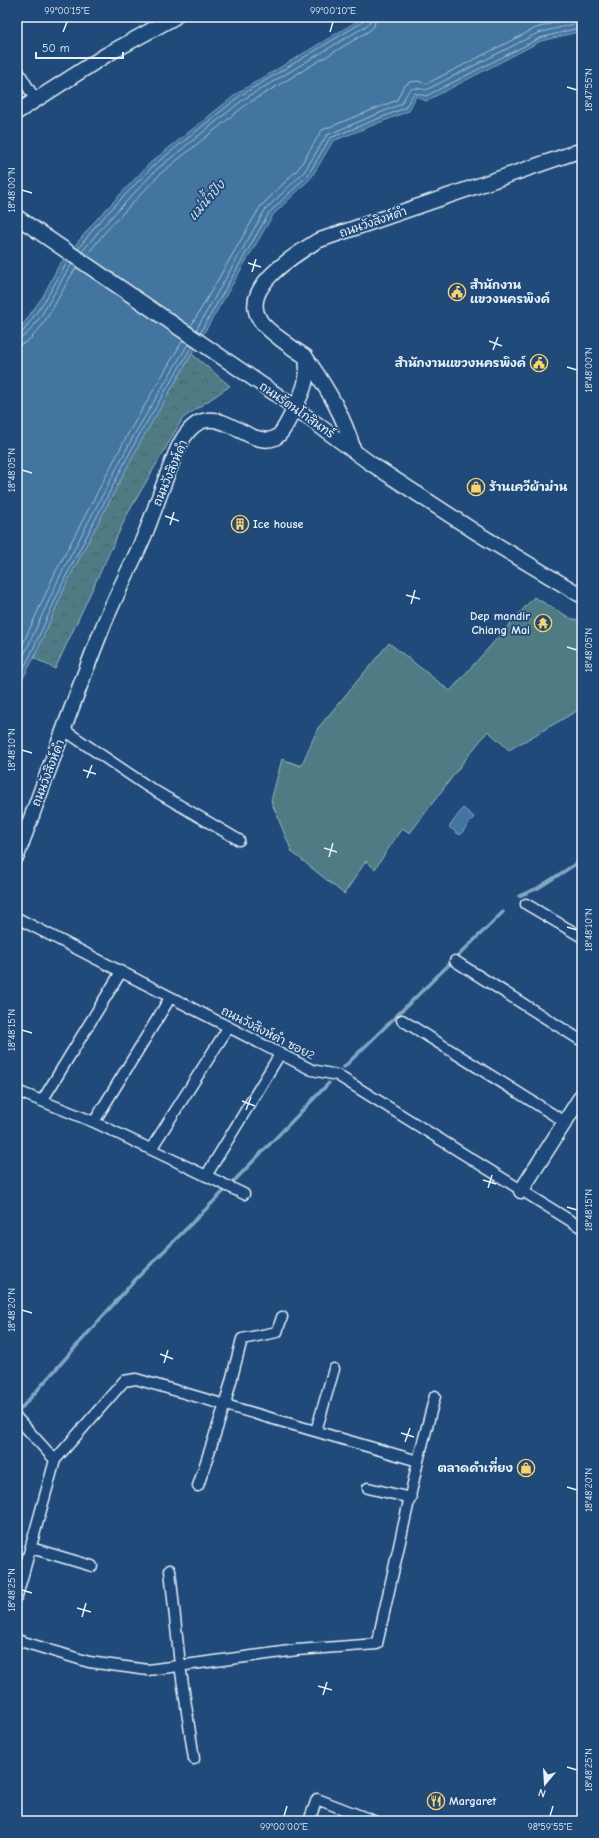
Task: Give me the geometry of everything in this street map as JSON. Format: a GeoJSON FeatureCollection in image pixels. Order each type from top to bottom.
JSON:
{"type":"FeatureCollection","features":[{"type":"Feature","properties":{"kind":"street"},"geometry":{"type":"LineString","coordinates":[[17,112],[106,55],[175,17]]}},
{"type":"Feature","properties":{"kind":"street"},"geometry":{"type":"LineString","coordinates":[[17,69],[36,101]]}},
{"type":"Feature","properties":{"kind":"street","name":"ถนนวังสิงห์คำ"},"geometry":{"type":"LineString","coordinates":[[17,856],[102,629],[146,532],[179,446],[188,432],[199,422],[209,419],[217,420],[256,437],[268,439],[275,438],[295,408],[307,379],[306,357],[260,321],[257,312],[256,303],[259,293],[275,271],[289,258],[317,241],[582,150]]}},
{"type":"Feature","properties":{"kind":"street","name":"ถนนรัตนโกสินทร์"},"geometry":{"type":"LineString","coordinates":[[17,217],[280,397],[354,451],[471,529],[582,596]]}},
{"type":"Feature","properties":{"kind":"street"},"geometry":{"type":"LineString","coordinates":[[306,357],[334,400],[349,434],[354,451]]}},
{"type":"Feature","properties":{"kind":"street"},"geometry":{"type":"LineString","coordinates":[[64,730],[150,788],[239,840]]}},
{"type":"Feature","properties":{"kind":"street"},"geometry":{"type":"LineString","coordinates":[[526,904],[582,937]]}},
{"type":"Feature","properties":{"kind":"street","name":"ถนนวังสิงห์คำ ซอย2"},"geometry":{"type":"LineString","coordinates":[[17,918],[312,1070],[336,1075],[582,1228]]}},
{"type":"Feature","properties":{"kind":"street"},"geometry":{"type":"LineString","coordinates":[[456,961],[582,1041]]}},
{"type":"Feature","properties":{"kind":"street"},"geometry":{"type":"LineString","coordinates":[[42,1101],[121,972]]}},
{"type":"Feature","properties":{"kind":"street"},"geometry":{"type":"LineString","coordinates":[[94,1122],[170,998]]}},
{"type":"Feature","properties":{"kind":"street"},"geometry":{"type":"LineString","coordinates":[[402,1020],[565,1122]]}},
{"type":"Feature","properties":{"kind":"street"},"geometry":{"type":"LineString","coordinates":[[151,1149],[228,1028]]}},
{"type":"Feature","properties":{"kind":"street"},"geometry":{"type":"LineString","coordinates":[[206,1176],[280,1054]]}},
{"type":"Feature","properties":{"kind":"street"},"geometry":{"type":"LineString","coordinates":[[17,1091],[94,1122],[244,1194]]}},
{"type":"Feature","properties":{"kind":"street"},"geometry":{"type":"LineString","coordinates":[[521,1191],[582,1095]]}},
{"type":"Feature","properties":{"kind":"street"},"geometry":{"type":"LineString","coordinates":[[198,1486],[225,1404],[242,1339],[277,1332],[282,1317]]}},
{"type":"Feature","properties":{"kind":"street"},"geometry":{"type":"LineString","coordinates":[[316,1431],[334,1369]]}},
{"type":"Feature","properties":{"kind":"street"},"geometry":{"type":"LineString","coordinates":[[17,1596],[55,1460],[124,1382],[136,1379],[154,1383],[418,1461]]}},
{"type":"Feature","properties":{"kind":"street"},"geometry":{"type":"LineString","coordinates":[[17,1640],[89,1662],[148,1670],[297,1650],[377,1644],[418,1461],[436,1396]]}},
{"type":"Feature","properties":{"kind":"street"},"geometry":{"type":"LineString","coordinates":[[17,1418],[55,1460]]}},
{"type":"Feature","properties":{"kind":"street"},"geometry":{"type":"LineString","coordinates":[[368,1488],[410,1498]]}},
{"type":"Feature","properties":{"kind":"street"},"geometry":{"type":"LineString","coordinates":[[31,1548],[92,1566]]}},
{"type":"Feature","properties":{"kind":"street"},"geometry":{"type":"LineString","coordinates":[[170,1570],[180,1665],[194,1759]]}},
{"type":"Feature","properties":{"kind":"street"},"geometry":{"type":"LineString","coordinates":[[309,1821],[317,1799],[374,1821]]}},
{"type":"Feature","properties":{"kind":"green space"},"geometry":{"type":"Polygon","coordinates":[[[192,354],[230,386],[183,418],[127,515],[55,669],[34,658],[68,580],[142,439],[192,354]]]}},
{"type":"Feature","properties":{"kind":"green space"},"geometry":{"type":"Polygon","coordinates":[[[534,597],[570,618],[582,622],[582,708],[509,750],[488,731],[410,833],[402,828],[375,869],[366,861],[344,894],[292,852],[271,801],[282,759],[301,766],[318,728],[389,643],[450,691],[534,597]]]}},
{"type":"Feature","properties":{"kind":"water","name":"แม่น้ำปิง"},"geometry":{"type":"Polygon","coordinates":[[[364,17],[582,17],[582,31],[541,41],[426,101],[416,96],[409,111],[333,141],[311,178],[273,215],[142,439],[68,580],[34,658],[17,689],[17,333],[43,296],[59,265],[95,221],[150,163],[239,92],[364,17]]]}},
{"type":"Feature","properties":{"kind":"water"},"geometry":{"type":"Polygon","coordinates":[[[463,808],[474,817],[460,835],[449,827],[463,808]]]}},
{"type":"Feature","properties":{"kind":"waterway"},"geometry":{"type":"LineString","coordinates":[[519,896],[538,888],[582,860]]}},
{"type":"Feature","properties":{"kind":"waterway"},"geometry":{"type":"LineString","coordinates":[[344,1067],[503,912]]}},
{"type":"Feature","properties":{"kind":"waterway"},"geometry":{"type":"LineString","coordinates":[[233,1182],[329,1083]]}},
{"type":"Feature","properties":{"kind":"waterway"},"geometry":{"type":"LineString","coordinates":[[17,1413],[135,1280],[224,1191]]}},
{"type":"Feature","properties":{"kind":"place","name":"สำนักงาน แขวงนครพิงค์"},"geometry":{"type":"Point","coordinates":[457,292]}},
{"type":"Feature","properties":{"kind":"place","name":"สำนักงานแขวงนครพิงค์"},"geometry":{"type":"Point","coordinates":[539,363]}},
{"type":"Feature","properties":{"kind":"place","name":"ร้านเควีผ้าม่าน"},"geometry":{"type":"Point","coordinates":[476,487]}},
{"type":"Feature","properties":{"kind":"place","name":"Ice house"},"geometry":{"type":"Point","coordinates":[240,524]}},
{"type":"Feature","properties":{"kind":"place","name":"Dep mandir Chiang Mai"},"geometry":{"type":"Point","coordinates":[543,623]}},
{"type":"Feature","properties":{"kind":"place","name":"ตลาดคำเที่ยง"},"geometry":{"type":"Point","coordinates":[526,1468]}},
{"type":"Feature","properties":{"kind":"place","name":"Margaret"},"geometry":{"type":"Point","coordinates":[436,1801]}}]}
